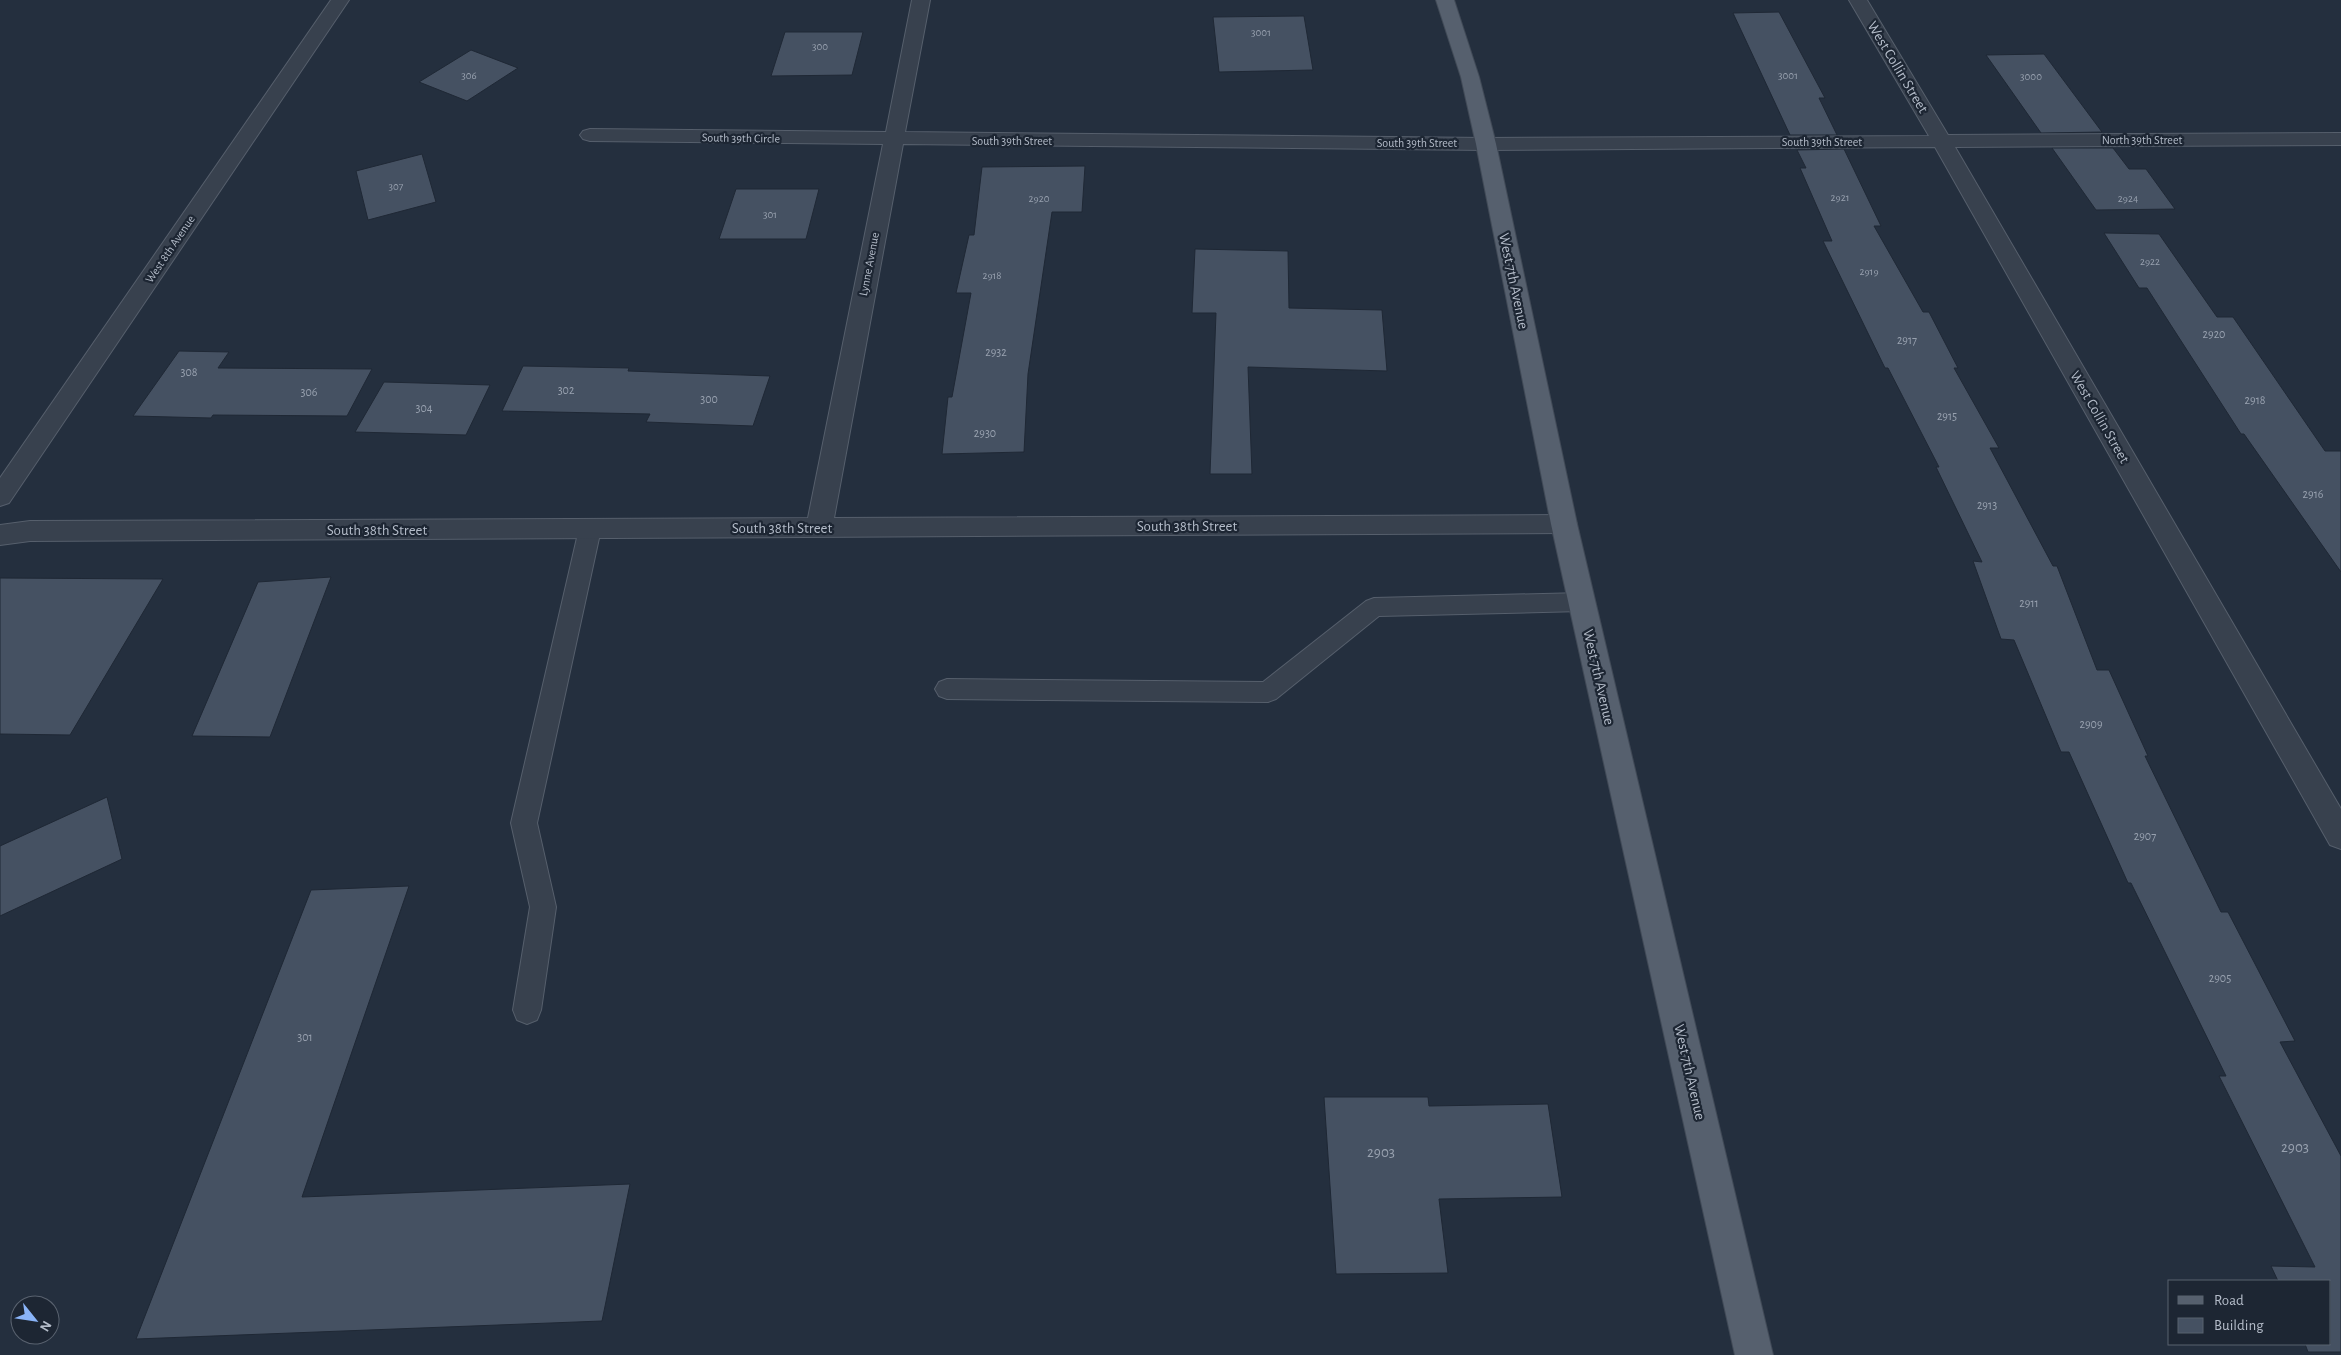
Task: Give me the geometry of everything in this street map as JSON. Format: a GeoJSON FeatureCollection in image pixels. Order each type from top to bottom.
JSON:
{"type":"FeatureCollection","features":[{"type":"Feature","properties":{"kind":"main road","name":"West 7th Avenue"},"geometry":{"type":"LineString","coordinates":[[1445,0],[1470,77],[1486,144],[1564,524],[1754,1355]]}},
{"type":"Feature","properties":{"kind":"street","name":"West 8th Avenue"},"geometry":{"type":"LineString","coordinates":[[0,497],[340,0]]}},
{"type":"Feature","properties":{"kind":"street","name":"Lynne Avenue"},"geometry":{"type":"LineString","coordinates":[[819,528],[921,0]]}},
{"type":"Feature","properties":{"kind":"street","name":"West Collin Street"},"geometry":{"type":"LineString","coordinates":[[1858,0],[1942,142],[2341,836]]}},
{"type":"Feature","properties":{"kind":"street","name":"South 39th Circle"},"geometry":{"type":"LineString","coordinates":[[590,136],[893,140]]}},
{"type":"Feature","properties":{"kind":"street","name":"North 39th Street"},"geometry":{"type":"LineString","coordinates":[[1942,142],[2341,139]]}},
{"type":"Feature","properties":{"kind":"street","name":"South 39th Street"},"geometry":{"type":"LineString","coordinates":[[893,140],[1486,144],[1942,142]]}},
{"type":"Feature","properties":{"kind":"street","name":"South 38th Street"},"geometry":{"type":"LineString","coordinates":[[0,535],[30,531],[1564,524]]}},
{"type":"Feature","properties":{"kind":"lane"},"geometry":{"type":"LineString","coordinates":[[527,1010],[543,907],[524,823],[590,529]]}},
{"type":"Feature","properties":{"kind":"lane"},"geometry":{"type":"LineString","coordinates":[[947,689],[1268,692],[1374,607],[1582,602]]}},
{"type":"Feature","properties":{"kind":"building"},"geometry":{"type":"Polygon","coordinates":[[[1779,12],[1825,98],[1819,98],[1837,135],[1790,135],[1733,13],[1779,12]]]}},
{"type":"Feature","properties":{"kind":"building"},"geometry":{"type":"Polygon","coordinates":[[[1304,16],[1313,70],[1219,72],[1213,17],[1304,16]]]}},
{"type":"Feature","properties":{"kind":"building"},"geometry":{"type":"Polygon","coordinates":[[[785,32],[863,32],[852,75],[771,76],[785,32]]]}},
{"type":"Feature","properties":{"kind":"building"},"geometry":{"type":"Polygon","coordinates":[[[471,50],[518,68],[467,101],[419,82],[471,50]]]}},
{"type":"Feature","properties":{"kind":"building"},"geometry":{"type":"Polygon","coordinates":[[[2044,54],[2102,132],[2041,133],[1986,55],[2044,54]]]}},
{"type":"Feature","properties":{"kind":"building"},"geometry":{"type":"Polygon","coordinates":[[[2052,148],[2113,148],[2129,169],[2146,169],[2175,209],[2096,210],[2052,148]]]}},
{"type":"Feature","properties":{"kind":"building"},"geometry":{"type":"Polygon","coordinates":[[[1844,149],[1881,226],[1874,226],[1923,312],[1929,312],[1958,368],[1954,368],[1999,448],[1990,448],[2053,566],[2057,566],[2097,670],[2109,670],[2148,756],[2145,756],[2221,912],[2228,912],[2295,1041],[2280,1042],[2341,1156],[2341,1352],[2308,1352],[2305,1345],[2331,1345],[2331,1280],[2278,1280],[2271,1266],[2315,1267],[2219,1076],[2226,1076],[2131,883],[2128,883],[2069,752],[2061,752],[2014,640],[2001,639],[1973,561],[1982,562],[1936,467],[1939,467],[1888,368],[1885,368],[1823,241],[1832,241],[1800,168],[1806,168],[1797,150],[1844,149]]]}},
{"type":"Feature","properties":{"kind":"building"},"geometry":{"type":"Polygon","coordinates":[[[422,154],[436,202],[368,220],[356,171],[422,154]]]}},
{"type":"Feature","properties":{"kind":"building"},"geometry":{"type":"Polygon","coordinates":[[[1085,166],[1082,212],[1052,212],[1028,374],[1024,452],[942,454],[948,397],[952,397],[971,293],[956,293],[969,235],[974,235],[982,167],[1085,166]]]}},
{"type":"Feature","properties":{"kind":"building"},"geometry":{"type":"Polygon","coordinates":[[[736,189],[819,189],[806,239],[719,239],[736,189]]]}},
{"type":"Feature","properties":{"kind":"building"},"geometry":{"type":"Polygon","coordinates":[[[2104,233],[2159,234],[2217,317],[2233,317],[2325,451],[2341,451],[2341,572],[2244,434],[2241,434],[2147,288],[2139,288],[2104,233]]]}},
{"type":"Feature","properties":{"kind":"building"},"geometry":{"type":"Polygon","coordinates":[[[1195,249],[1288,251],[1289,308],[1382,310],[1387,371],[1248,367],[1252,474],[1210,474],[1216,313],[1192,313],[1195,249]]]}},
{"type":"Feature","properties":{"kind":"building"},"geometry":{"type":"Polygon","coordinates":[[[179,351],[229,352],[218,368],[372,369],[347,416],[213,415],[211,418],[133,416],[179,351]]]}},
{"type":"Feature","properties":{"kind":"building"},"geometry":{"type":"Polygon","coordinates":[[[523,366],[629,368],[628,371],[770,376],[753,426],[646,422],[650,414],[502,411],[523,366]]]}},
{"type":"Feature","properties":{"kind":"building"},"geometry":{"type":"Polygon","coordinates":[[[384,382],[490,385],[466,435],[355,432],[384,382]]]}},
{"type":"Feature","properties":{"kind":"building"},"geometry":{"type":"Polygon","coordinates":[[[331,577],[270,737],[192,736],[258,582],[331,577]]]}},
{"type":"Feature","properties":{"kind":"building"},"geometry":{"type":"Polygon","coordinates":[[[0,578],[163,579],[70,735],[0,734],[0,578]]]}},
{"type":"Feature","properties":{"kind":"building"},"geometry":{"type":"Polygon","coordinates":[[[107,797],[122,859],[0,916],[0,846],[107,797]]]}},
{"type":"Feature","properties":{"kind":"building"},"geometry":{"type":"Polygon","coordinates":[[[409,886],[302,1197],[630,1184],[602,1321],[136,1339],[311,890],[409,886]]]}},
{"type":"Feature","properties":{"kind":"building"},"geometry":{"type":"Polygon","coordinates":[[[1324,1097],[1428,1097],[1429,1106],[1548,1104],[1562,1197],[1439,1199],[1448,1273],[1336,1274],[1324,1097]]]}}]}
